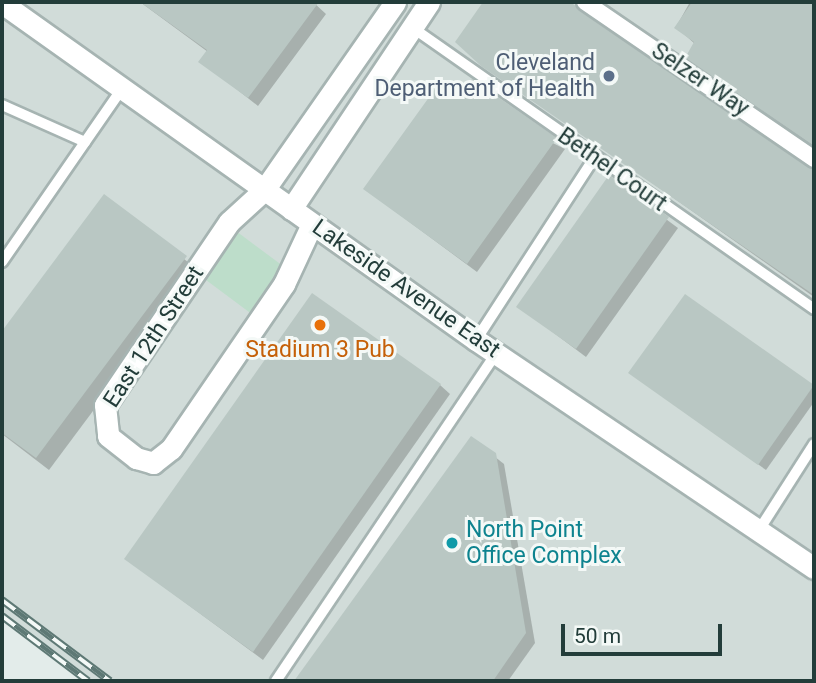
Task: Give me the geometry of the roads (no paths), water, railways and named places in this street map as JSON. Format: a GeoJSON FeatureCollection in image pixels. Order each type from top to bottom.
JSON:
{"type":"FeatureCollection","features":[{"type":"Feature","properties":{"kind":"street","name":"East 12th Street"},"geometry":{"type":"LineString","coordinates":[[312,224],[284,284],[171,449],[153,463],[136,458],[108,436],[105,405],[229,222],[264,190],[395,2]]}},
{"type":"Feature","properties":{"kind":"street"},"geometry":{"type":"LineString","coordinates":[[291,209],[429,2]]}},
{"type":"Feature","properties":{"kind":"street","name":"Selzer Way"},"geometry":{"type":"LineString","coordinates":[[585,2],[814,159]]}},
{"type":"Feature","properties":{"kind":"street","name":"Lakeside Avenue East"},"geometry":{"type":"LineString","coordinates":[[2,3],[476,340],[814,568]]}},
{"type":"Feature","properties":{"kind":"lane","name":"Bethel Court"},"geometry":{"type":"LineString","coordinates":[[413,28],[594,158],[814,309]]}},
{"type":"Feature","properties":{"kind":"lane"},"geometry":{"type":"LineString","coordinates":[[2,262],[121,90]]}},
{"type":"Feature","properties":{"kind":"lane"},"geometry":{"type":"LineString","coordinates":[[2,105],[85,142]]}},
{"type":"Feature","properties":{"kind":"lane"},"geometry":{"type":"LineString","coordinates":[[476,340],[594,158]]}},
{"type":"Feature","properties":{"kind":"lane"},"geometry":{"type":"LineString","coordinates":[[275,681],[496,353]]}},
{"type":"Feature","properties":{"kind":"lane"},"geometry":{"type":"LineString","coordinates":[[759,530],[814,444]]}},
{"type":"Feature","properties":{"kind":"railway"},"geometry":{"type":"LineString","coordinates":[[2,600],[110,681]]}},
{"type":"Feature","properties":{"kind":"railway"},"geometry":{"type":"LineString","coordinates":[[2,616],[88,681]]}},
{"type":"Feature","properties":{"kind":"place","name":"Cleveland Department of Health"},"geometry":{"type":"Point","coordinates":[609,76]}},
{"type":"Feature","properties":{"kind":"place","name":"Stadium 3 Pub"},"geometry":{"type":"Point","coordinates":[320,325]}},
{"type":"Feature","properties":{"kind":"place","name":"North Point Office Complex"},"geometry":{"type":"Point","coordinates":[452,543]}}]}
